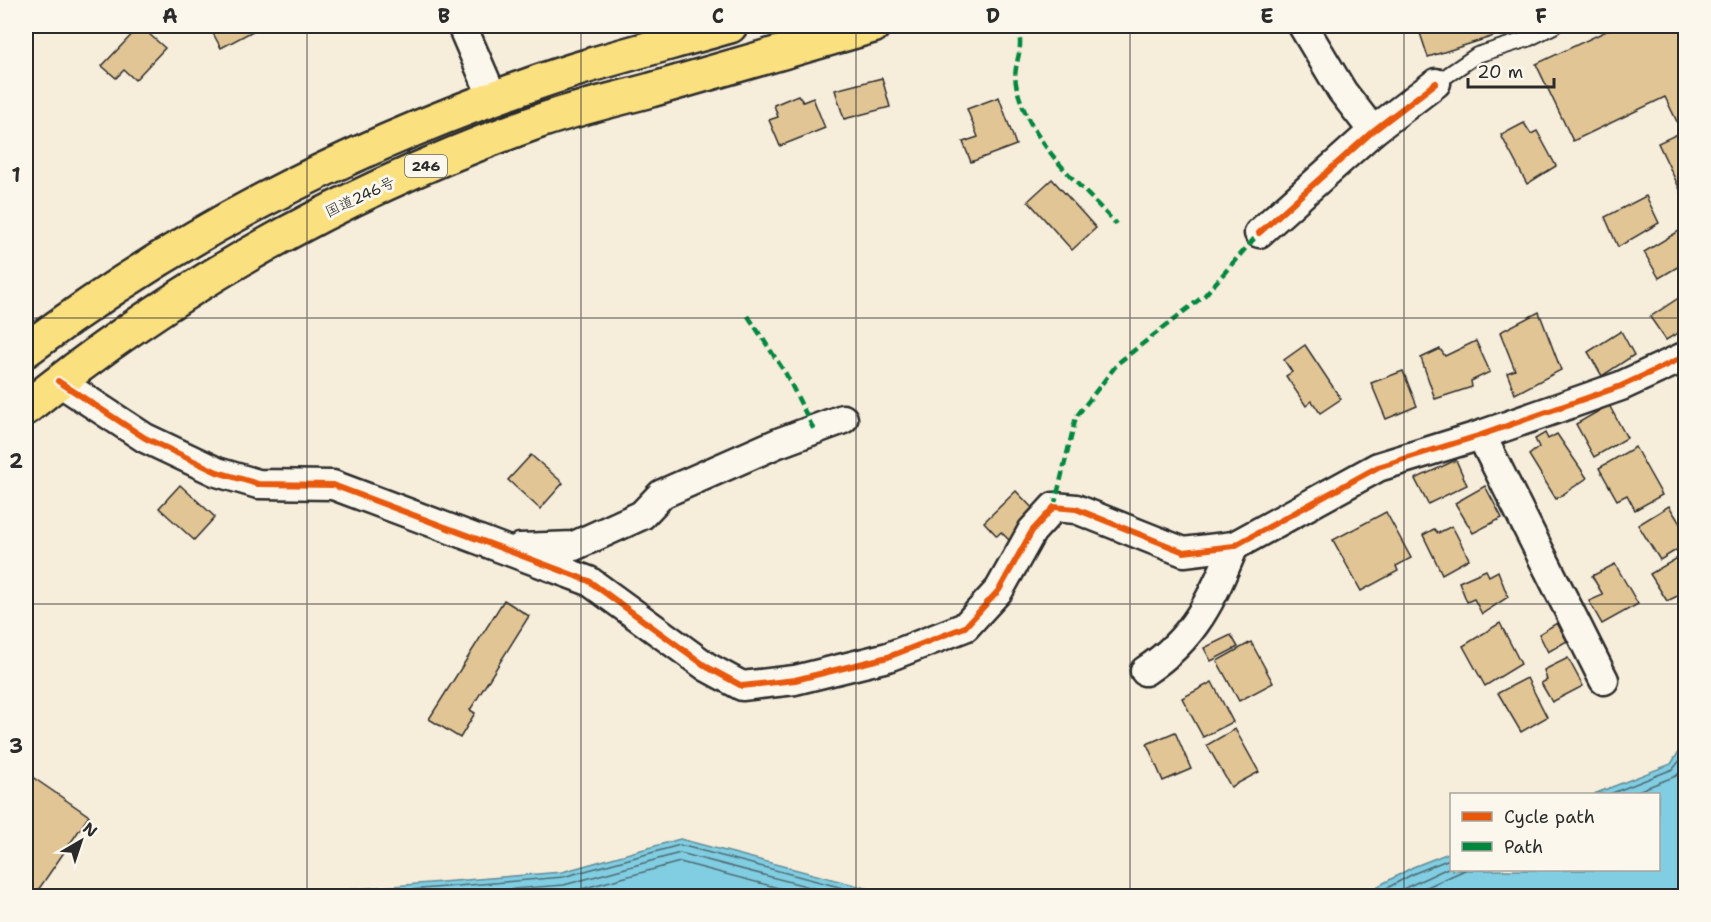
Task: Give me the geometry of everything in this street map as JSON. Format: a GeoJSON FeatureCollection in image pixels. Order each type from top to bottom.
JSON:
{"type":"FeatureCollection","features":[{"type":"Feature","properties":{"kind":"highway","name":"246"},"geometry":{"type":"LineString","coordinates":[[26,350],[122,282],[222,221],[315,171],[493,98],[730,26]]}},
{"type":"Feature","properties":{"kind":"highway","name":"国道246号"},"geometry":{"type":"LineString","coordinates":[[26,408],[58,381],[143,319],[249,254],[344,203],[441,159],[539,122],[873,26]]}},
{"type":"Feature","properties":{"kind":"street"},"geometry":{"type":"LineString","coordinates":[[462,26],[493,98]]}},
{"type":"Feature","properties":{"kind":"street"},"geometry":{"type":"LineString","coordinates":[[1303,26],[1342,91],[1372,130]]}},
{"type":"Feature","properties":{"kind":"street"},"geometry":{"type":"LineString","coordinates":[[1259,233],[1372,130],[1436,83]]}},
{"type":"Feature","properties":{"kind":"street"},"geometry":{"type":"LineString","coordinates":[[58,381],[145,438],[218,472],[258,484],[333,486],[589,581],[707,667],[742,686],[795,681],[888,657],[965,627],[999,590],[1032,531],[1054,507],[1076,509],[1184,552],[1234,546],[1378,467],[1481,435],[1621,386],[1686,356]]}},
{"type":"Feature","properties":{"kind":"street"},"geometry":{"type":"LineString","coordinates":[[506,549],[574,546],[642,515],[662,494],[778,443],[843,419]]}},
{"type":"Feature","properties":{"kind":"street"},"geometry":{"type":"LineString","coordinates":[[1481,435],[1604,680]]}},
{"type":"Feature","properties":{"kind":"street"},"geometry":{"type":"LineString","coordinates":[[1145,671],[1161,660],[1192,630],[1211,602],[1234,546]]}},
{"type":"Feature","properties":{"kind":"lane"},"geometry":{"type":"LineString","coordinates":[[1436,83],[1477,55],[1528,39],[1554,26]]}},
{"type":"Feature","properties":{"kind":"water"},"geometry":{"type":"Polygon","coordinates":[[[1685,742],[1684,896],[1360,896],[1413,867],[1450,852],[1450,871],[1660,871],[1660,793],[1597,793],[1671,764],[1685,742]]]}},
{"type":"Feature","properties":{"kind":"water"},"geometry":{"type":"Polygon","coordinates":[[[680,839],[896,896],[303,896],[309,893],[562,872],[680,839]]]}},
{"type":"Feature","properties":{"kind":"building"},"geometry":{"type":"Polygon","coordinates":[[[140,26],[165,48],[135,80],[124,70],[116,78],[102,66],[140,26]]]}},
{"type":"Feature","properties":{"kind":"building"},"geometry":{"type":"Polygon","coordinates":[[[209,26],[250,26],[253,31],[221,48],[209,26]]]}},
{"type":"Feature","properties":{"kind":"building"},"geometry":{"type":"Polygon","coordinates":[[[1515,26],[1491,37],[1428,57],[1418,27],[1515,26]]]}},
{"type":"Feature","properties":{"kind":"building"},"geometry":{"type":"Polygon","coordinates":[[[1617,26],[1686,26],[1684,198],[1658,143],[1682,132],[1665,97],[1573,141],[1536,64],[1617,26]]]}},
{"type":"Feature","properties":{"kind":"building"},"geometry":{"type":"Polygon","coordinates":[[[882,78],[890,107],[844,119],[835,90],[882,78]]]}},
{"type":"Feature","properties":{"kind":"building"},"geometry":{"type":"Polygon","coordinates":[[[798,95],[803,102],[813,98],[825,128],[780,146],[769,120],[778,117],[774,105],[798,95]]]}},
{"type":"Feature","properties":{"kind":"building"},"geometry":{"type":"Polygon","coordinates":[[[999,97],[1016,145],[971,162],[963,142],[978,137],[967,109],[999,97]]]}},
{"type":"Feature","properties":{"kind":"building"},"geometry":{"type":"Polygon","coordinates":[[[1524,123],[1531,134],[1537,131],[1556,166],[1527,184],[1501,135],[1524,123]]]}},
{"type":"Feature","properties":{"kind":"building"},"geometry":{"type":"Polygon","coordinates":[[[1052,179],[1096,228],[1072,250],[1028,201],[1052,179]]]}},
{"type":"Feature","properties":{"kind":"building"},"geometry":{"type":"Polygon","coordinates":[[[1646,196],[1659,223],[1618,247],[1605,217],[1646,196]]]}},
{"type":"Feature","properties":{"kind":"building"},"geometry":{"type":"Polygon","coordinates":[[[1684,228],[1686,262],[1659,278],[1644,252],[1684,228]]]}},
{"type":"Feature","properties":{"kind":"building"},"geometry":{"type":"Polygon","coordinates":[[[1680,297],[1686,307],[1686,328],[1666,340],[1650,317],[1680,297]]]}},
{"type":"Feature","properties":{"kind":"building"},"geometry":{"type":"Polygon","coordinates":[[[1539,312],[1561,370],[1515,394],[1507,373],[1515,370],[1500,332],[1539,312]]]}},
{"type":"Feature","properties":{"kind":"building"},"geometry":{"type":"Polygon","coordinates":[[[1621,331],[1634,355],[1602,376],[1588,352],[1621,331]]]}},
{"type":"Feature","properties":{"kind":"building"},"geometry":{"type":"Polygon","coordinates":[[[1476,341],[1490,372],[1471,381],[1472,387],[1435,399],[1421,358],[1440,349],[1445,356],[1476,341]]]}},
{"type":"Feature","properties":{"kind":"building"},"geometry":{"type":"Polygon","coordinates":[[[1305,345],[1341,399],[1320,413],[1312,401],[1306,406],[1286,376],[1292,372],[1284,360],[1305,345]]]}},
{"type":"Feature","properties":{"kind":"building"},"geometry":{"type":"Polygon","coordinates":[[[1403,371],[1417,406],[1386,419],[1371,383],[1403,371]]]}},
{"type":"Feature","properties":{"kind":"building"},"geometry":{"type":"Polygon","coordinates":[[[1609,405],[1627,438],[1594,457],[1576,424],[1609,405]]]}},
{"type":"Feature","properties":{"kind":"building"},"geometry":{"type":"Polygon","coordinates":[[[1545,433],[1548,439],[1557,434],[1587,478],[1556,499],[1529,455],[1539,447],[1535,439],[1545,433]]]}},
{"type":"Feature","properties":{"kind":"building"},"geometry":{"type":"Polygon","coordinates":[[[1635,447],[1662,495],[1635,510],[1627,495],[1617,500],[1599,468],[1635,447]]]}},
{"type":"Feature","properties":{"kind":"building"},"geometry":{"type":"Polygon","coordinates":[[[531,455],[563,483],[540,509],[508,480],[531,455]]]}},
{"type":"Feature","properties":{"kind":"building"},"geometry":{"type":"Polygon","coordinates":[[[1456,460],[1467,485],[1428,504],[1415,479],[1456,460]]]}},
{"type":"Feature","properties":{"kind":"building"},"geometry":{"type":"Polygon","coordinates":[[[180,485],[215,517],[194,540],[159,508],[180,485]]]}},
{"type":"Feature","properties":{"kind":"building"},"geometry":{"type":"Polygon","coordinates":[[[1485,486],[1502,518],[1473,533],[1455,503],[1485,486]]]}},
{"type":"Feature","properties":{"kind":"building"},"geometry":{"type":"Polygon","coordinates":[[[1016,491],[1038,514],[1010,541],[1001,532],[997,536],[984,522],[1016,491]]]}},
{"type":"Feature","properties":{"kind":"building"},"geometry":{"type":"Polygon","coordinates":[[[1669,506],[1686,533],[1686,544],[1660,560],[1638,525],[1669,506]]]}},
{"type":"Feature","properties":{"kind":"building"},"geometry":{"type":"Polygon","coordinates":[[[1386,512],[1411,558],[1396,566],[1398,571],[1361,591],[1333,540],[1386,512]]]}},
{"type":"Feature","properties":{"kind":"building"},"geometry":{"type":"Polygon","coordinates":[[[1452,526],[1469,559],[1442,574],[1423,535],[1434,529],[1438,533],[1452,526]]]}},
{"type":"Feature","properties":{"kind":"building"},"geometry":{"type":"Polygon","coordinates":[[[1686,553],[1686,592],[1667,601],[1650,574],[1686,553]]]}},
{"type":"Feature","properties":{"kind":"building"},"geometry":{"type":"Polygon","coordinates":[[[1615,564],[1638,604],[1602,624],[1589,601],[1603,595],[1592,576],[1615,564]]]}},
{"type":"Feature","properties":{"kind":"building"},"geometry":{"type":"Polygon","coordinates":[[[1486,570],[1489,576],[1498,571],[1508,597],[1482,614],[1474,599],[1467,602],[1459,582],[1486,570]]]}},
{"type":"Feature","properties":{"kind":"building"},"geometry":{"type":"Polygon","coordinates":[[[504,600],[529,616],[470,710],[475,713],[460,738],[429,719],[504,600]]]}},
{"type":"Feature","properties":{"kind":"building"},"geometry":{"type":"Polygon","coordinates":[[[1500,623],[1521,664],[1485,686],[1463,646],[1500,623]]]}},
{"type":"Feature","properties":{"kind":"building"},"geometry":{"type":"Polygon","coordinates":[[[1557,623],[1567,641],[1548,652],[1539,634],[1557,623]]]}},
{"type":"Feature","properties":{"kind":"building"},"geometry":{"type":"Polygon","coordinates":[[[1231,635],[1238,647],[1211,661],[1204,648],[1231,635]]]}},
{"type":"Feature","properties":{"kind":"building"},"geometry":{"type":"Polygon","coordinates":[[[1251,642],[1273,683],[1239,701],[1217,661],[1251,642]]]}},
{"type":"Feature","properties":{"kind":"building"},"geometry":{"type":"Polygon","coordinates":[[[1568,658],[1583,686],[1552,702],[1541,683],[1547,680],[1544,670],[1568,658]]]}},
{"type":"Feature","properties":{"kind":"building"},"geometry":{"type":"Polygon","coordinates":[[[1527,678],[1547,717],[1521,732],[1498,693],[1527,678]]]}},
{"type":"Feature","properties":{"kind":"building"},"geometry":{"type":"Polygon","coordinates":[[[1212,682],[1233,722],[1203,737],[1182,698],[1212,682]]]}},
{"type":"Feature","properties":{"kind":"building"},"geometry":{"type":"Polygon","coordinates":[[[1235,729],[1259,772],[1231,787],[1207,745],[1235,729]]]}},
{"type":"Feature","properties":{"kind":"building"},"geometry":{"type":"Polygon","coordinates":[[[1175,732],[1191,769],[1163,781],[1147,744],[1175,732]]]}},
{"type":"Feature","properties":{"kind":"building"},"geometry":{"type":"Polygon","coordinates":[[[28,774],[89,816],[34,896],[26,896],[26,778],[28,774]]]}},
{"type":"Feature","properties":{"kind":"marked path"},"geometry":{"type":"LineString","coordinates":[[1017,26],[1020,50],[1015,77],[1022,105],[1031,124],[1056,160],[1116,224]]}},
{"type":"Feature","properties":{"kind":"marked path"},"geometry":{"type":"LineString","coordinates":[[1054,507],[1076,417],[1118,363],[1205,295],[1259,233]]}},
{"type":"Feature","properties":{"kind":"marked path"},"geometry":{"type":"LineString","coordinates":[[748,316],[786,374],[814,430]]}},
{"type":"Feature","properties":{"kind":"cycle path"},"geometry":{"type":"LineString","coordinates":[[1259,233],[1373,131],[1436,83]]}},
{"type":"Feature","properties":{"kind":"cycle path"},"geometry":{"type":"LineString","coordinates":[[58,381],[145,438],[217,472],[258,484],[333,485],[589,581],[707,667],[742,686],[795,680],[888,657],[965,627],[999,590],[1032,531],[1054,507],[1076,509],[1184,552],[1234,546],[1378,467],[1481,435],[1621,386],[1686,356]]}}]}
